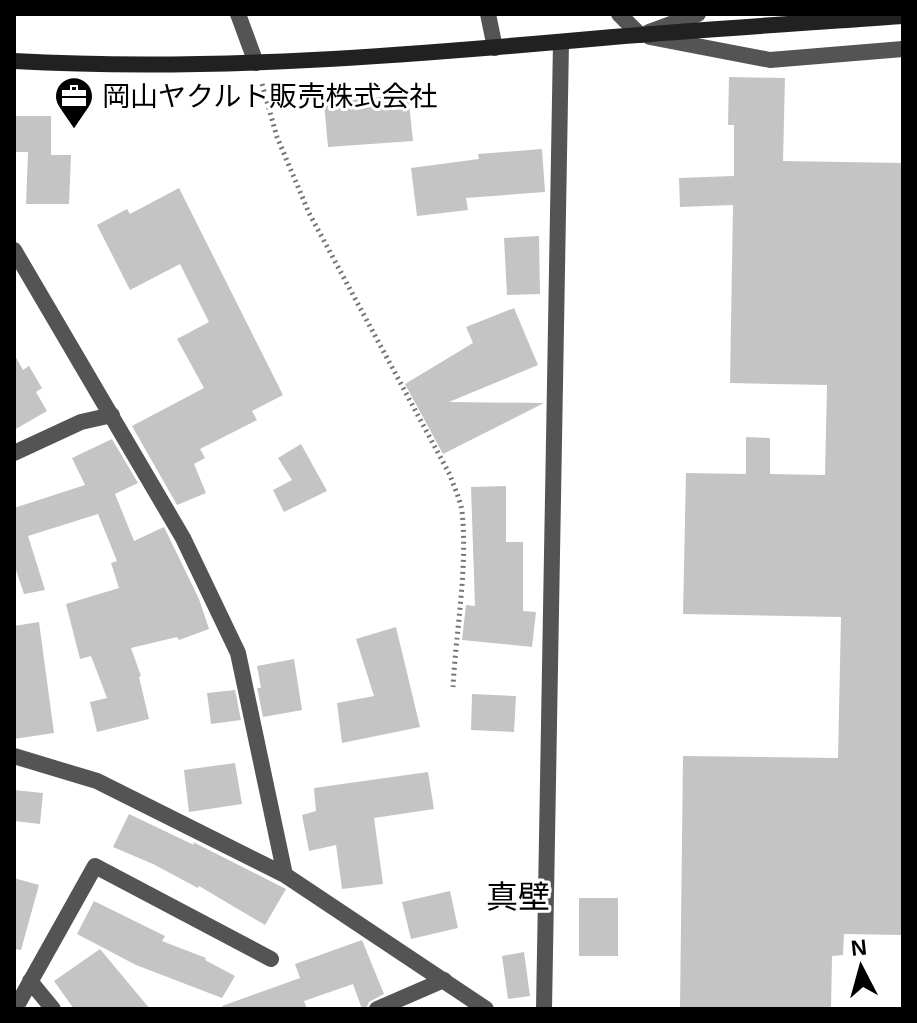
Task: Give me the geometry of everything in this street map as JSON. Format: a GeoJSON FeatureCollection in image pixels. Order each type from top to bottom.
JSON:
{"type":"FeatureCollection","features":[{"type":"Feature","properties":{"kind":"main road"},"geometry":{"type":"LineString","coordinates":[[14,61],[156,67],[408,56],[903,16]]}},
{"type":"Feature","properties":{"kind":"street"},"geometry":{"type":"LineString","coordinates":[[238,14],[256,63]]}},
{"type":"Feature","properties":{"kind":"street"},"geometry":{"type":"LineString","coordinates":[[488,14],[495,48]]}},
{"type":"Feature","properties":{"kind":"street"},"geometry":{"type":"LineString","coordinates":[[619,14],[640,35],[770,60],[903,49]]}},
{"type":"Feature","properties":{"kind":"street"},"geometry":{"type":"LineString","coordinates":[[640,35],[698,14]]}},
{"type":"Feature","properties":{"kind":"street"},"geometry":{"type":"LineString","coordinates":[[544,1009],[561,42]]}},
{"type":"Feature","properties":{"kind":"street"},"geometry":{"type":"LineString","coordinates":[[14,250],[183,538],[238,653],[285,875]]}},
{"type":"Feature","properties":{"kind":"street"},"geometry":{"type":"LineString","coordinates":[[14,453],[81,422],[112,415]]}},
{"type":"Feature","properties":{"kind":"street"},"geometry":{"type":"LineString","coordinates":[[14,756],[97,781],[285,875],[486,1009]]}},
{"type":"Feature","properties":{"kind":"street"},"geometry":{"type":"LineString","coordinates":[[15,1009],[95,866],[271,959]]}},
{"type":"Feature","properties":{"kind":"street"},"geometry":{"type":"LineString","coordinates":[[377,1009],[444,980]]}},
{"type":"Feature","properties":{"kind":"street"},"geometry":{"type":"LineString","coordinates":[[30,981],[53,1009]]}},
{"type":"Feature","properties":{"kind":"path"},"geometry":{"type":"LineString","coordinates":[[256,63],[277,137],[309,213],[443,462],[461,508],[463,561],[455,631],[453,687]]}},
{"type":"Feature","properties":{"kind":"building"},"geometry":{"type":"Polygon","coordinates":[[[729,77],[785,78],[783,161],[903,163],[903,935],[844,934],[843,955],[832,956],[831,1009],[680,1009],[683,756],[838,758],[841,617],[683,614],[686,473],[746,474],[746,437],[770,438],[770,474],[825,475],[827,385],[730,383],[733,205],[680,207],[679,178],[734,176],[734,125],[728,125],[729,77]]]}},
{"type":"Feature","properties":{"kind":"building"},"geometry":{"type":"Polygon","coordinates":[[[408,94],[413,141],[328,147],[324,103],[408,94]]]}},
{"type":"Feature","properties":{"kind":"building"},"geometry":{"type":"Polygon","coordinates":[[[14,116],[51,116],[51,155],[71,155],[69,204],[26,204],[28,152],[14,152],[14,116]]]}},
{"type":"Feature","properties":{"kind":"building"},"geometry":{"type":"Polygon","coordinates":[[[542,149],[545,192],[466,198],[468,210],[417,216],[411,168],[479,159],[478,154],[542,149]]]}},
{"type":"Feature","properties":{"kind":"building"},"geometry":{"type":"Polygon","coordinates":[[[179,188],[283,395],[252,411],[257,420],[200,449],[205,458],[194,464],[206,493],[177,505],[132,426],[204,388],[177,339],[209,322],[180,264],[130,290],[97,225],[127,209],[130,214],[179,188]]]}},
{"type":"Feature","properties":{"kind":"building"},"geometry":{"type":"Polygon","coordinates":[[[539,236],[540,294],[507,295],[504,238],[539,236]]]}},
{"type":"Feature","properties":{"kind":"building"},"geometry":{"type":"Polygon","coordinates":[[[514,308],[538,365],[449,402],[544,403],[443,454],[405,384],[473,343],[466,327],[514,308]]]}},
{"type":"Feature","properties":{"kind":"building"},"geometry":{"type":"Polygon","coordinates":[[[14,354],[23,370],[29,366],[42,388],[36,392],[47,411],[14,430],[14,354]]]}},
{"type":"Feature","properties":{"kind":"building"},"geometry":{"type":"Polygon","coordinates":[[[112,439],[138,483],[115,494],[134,541],[164,527],[199,599],[209,629],[179,640],[177,637],[131,648],[141,676],[149,719],[97,732],[90,702],[107,698],[91,656],[80,659],[66,604],[119,588],[111,563],[117,561],[98,514],[28,536],[45,590],[24,594],[14,564],[14,508],[85,485],[72,458],[112,439]]]}},
{"type":"Feature","properties":{"kind":"building"},"geometry":{"type":"Polygon","coordinates":[[[301,444],[327,491],[284,512],[273,490],[292,480],[278,458],[301,444]]]}},
{"type":"Feature","properties":{"kind":"building"},"geometry":{"type":"Polygon","coordinates":[[[506,486],[506,542],[523,542],[523,611],[536,612],[532,647],[462,640],[466,605],[475,606],[471,487],[506,486]]]}},
{"type":"Feature","properties":{"kind":"building"},"geometry":{"type":"Polygon","coordinates":[[[39,622],[54,733],[14,739],[14,626],[39,622]]]}},
{"type":"Feature","properties":{"kind":"building"},"geometry":{"type":"Polygon","coordinates":[[[396,627],[420,727],[342,743],[337,703],[374,696],[356,639],[396,627]]]}},
{"type":"Feature","properties":{"kind":"building"},"geometry":{"type":"Polygon","coordinates":[[[294,659],[302,710],[263,717],[257,688],[261,688],[257,666],[294,659]]]}},
{"type":"Feature","properties":{"kind":"building"},"geometry":{"type":"Polygon","coordinates":[[[235,690],[241,720],[211,724],[207,693],[235,690]]]}},
{"type":"Feature","properties":{"kind":"building"},"geometry":{"type":"Polygon","coordinates":[[[472,694],[516,696],[514,732],[471,730],[472,694]]]}},
{"type":"Feature","properties":{"kind":"building"},"geometry":{"type":"Polygon","coordinates":[[[235,763],[242,804],[189,812],[184,770],[235,763]]]}},
{"type":"Feature","properties":{"kind":"building"},"geometry":{"type":"Polygon","coordinates":[[[428,772],[434,809],[374,818],[383,884],[342,889],[336,845],[309,851],[302,815],[316,811],[314,788],[428,772]]]}},
{"type":"Feature","properties":{"kind":"building"},"geometry":{"type":"Polygon","coordinates":[[[14,790],[43,793],[40,824],[14,821],[14,790]]]}},
{"type":"Feature","properties":{"kind":"building"},"geometry":{"type":"Polygon","coordinates":[[[129,814],[286,889],[265,925],[199,886],[113,847],[129,814]]]}},
{"type":"Feature","properties":{"kind":"building"},"geometry":{"type":"Polygon","coordinates":[[[14,878],[39,885],[21,950],[14,949],[14,878]]]}},
{"type":"Feature","properties":{"kind":"building"},"geometry":{"type":"Polygon","coordinates":[[[450,891],[458,928],[411,939],[402,902],[450,891]]]}},
{"type":"Feature","properties":{"kind":"building"},"geometry":{"type":"Polygon","coordinates":[[[579,898],[618,898],[618,956],[579,956],[579,898]]]}},
{"type":"Feature","properties":{"kind":"building"},"geometry":{"type":"Polygon","coordinates":[[[94,901],[165,936],[162,941],[206,958],[235,976],[222,998],[136,965],[77,934],[94,901]]]}},
{"type":"Feature","properties":{"kind":"building"},"geometry":{"type":"Polygon","coordinates":[[[362,940],[384,994],[369,1002],[366,1009],[362,1009],[353,984],[304,1001],[307,1009],[223,1009],[222,1006],[300,978],[295,964],[362,940]]]}},
{"type":"Feature","properties":{"kind":"building"},"geometry":{"type":"Polygon","coordinates":[[[100,949],[150,1009],[74,1009],[54,981],[100,949]]]}},
{"type":"Feature","properties":{"kind":"building"},"geometry":{"type":"Polygon","coordinates":[[[524,952],[530,996],[508,999],[502,956],[524,952]]]}},
{"type":"Feature","properties":{"kind":"place","name":"岡山ヤクルト販売株式会社"},"geometry":{"type":"Point","coordinates":[74,130]}},
{"type":"Feature","properties":{"kind":"district","name":"真壁"},"geometry":{"type":"Point","coordinates":[518,897]}}]}
